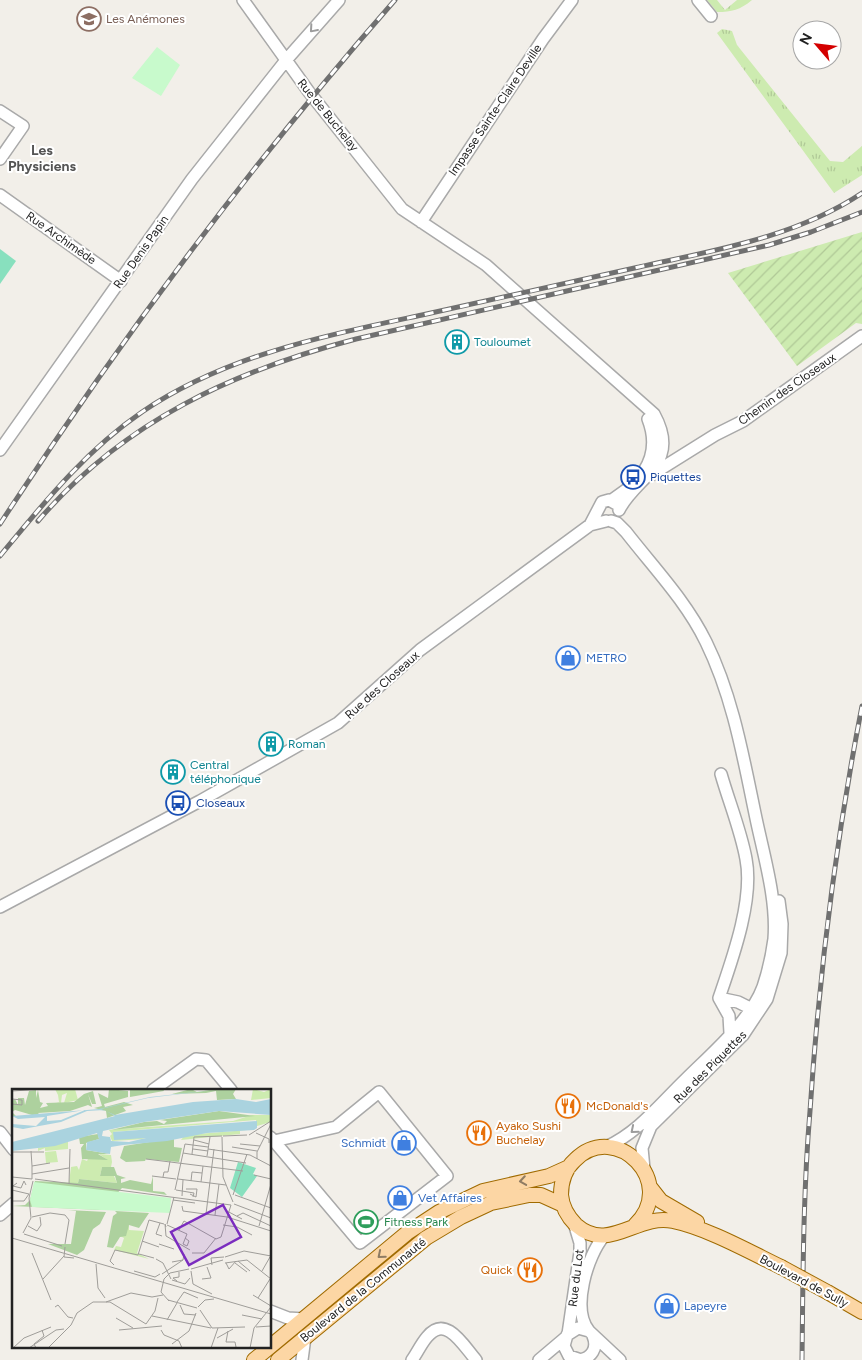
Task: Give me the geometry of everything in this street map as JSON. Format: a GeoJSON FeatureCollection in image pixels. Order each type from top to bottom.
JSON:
{"type":"FeatureCollection","features":[{"type":"Feature","properties":{"kind":"main road"},"geometry":{"type":"LineString","coordinates":[[606,1147],[628,1153],[644,1169],[650,1187],[662,1202],[745,1250],[673,1221],[654,1220],[636,1224],[619,1234],[604,1236],[588,1232],[574,1223],[563,1205],[562,1187],[569,1167],[587,1152],[606,1147]]}},
{"type":"Feature","properties":{"kind":"main road","name":"Boulevard de la Communauté"},"geometry":{"type":"LineString","coordinates":[[271,1344],[407,1233],[454,1202],[498,1186],[549,1176],[569,1167]]}},
{"type":"Feature","properties":{"kind":"main road"},"geometry":{"type":"LineString","coordinates":[[636,1224],[646,1209],[650,1187]]}},
{"type":"Feature","properties":{"kind":"main road","name":"Boulevard de la Communauté"},"geometry":{"type":"LineString","coordinates":[[278,1360],[426,1238],[461,1217],[491,1203],[529,1195],[541,1195],[563,1205]]}},
{"type":"Feature","properties":{"kind":"main road","name":"Boulevard de Sully"},"geometry":{"type":"LineString","coordinates":[[745,1250],[862,1312]]}},
{"type":"Feature","properties":{"kind":"street","name":"Rue de Buchelay"},"geometry":{"type":"LineString","coordinates":[[243,0],[309,92],[406,213],[486,266],[649,409],[657,420],[660,432],[657,450]]}},
{"type":"Feature","properties":{"kind":"street","name":"Rue Denis Papin"},"geometry":{"type":"LineString","coordinates":[[0,450],[122,281],[192,179],[287,59],[339,0]]}},
{"type":"Feature","properties":{"kind":"street","name":"Impasse Sainte-Claire Deville"},"geometry":{"type":"LineString","coordinates":[[421,222],[543,39],[572,0]]}},
{"type":"Feature","properties":{"kind":"street"},"geometry":{"type":"LineString","coordinates":[[698,0],[711,16]]}},
{"type":"Feature","properties":{"kind":"street"},"geometry":{"type":"LineString","coordinates":[[0,111],[23,126],[0,159]]}},
{"type":"Feature","properties":{"kind":"street","name":"Rue Archimède"},"geometry":{"type":"LineString","coordinates":[[0,195],[122,281]]}},
{"type":"Feature","properties":{"kind":"street","name":"Chemin des Closeaux"},"geometry":{"type":"LineString","coordinates":[[650,475],[715,435],[743,421],[862,336]]}},
{"type":"Feature","properties":{"kind":"street"},"geometry":{"type":"LineString","coordinates":[[657,450],[685,455]]}},
{"type":"Feature","properties":{"kind":"street"},"geometry":{"type":"LineString","coordinates":[[657,450],[650,475],[619,511],[615,519],[608,521],[599,516],[598,508],[602,502],[612,500],[638,480],[657,450]]}},
{"type":"Feature","properties":{"kind":"street"},"geometry":{"type":"LineString","coordinates":[[612,500],[616,503],[619,511]]}},
{"type":"Feature","properties":{"kind":"street","name":"Rue des Closeaux"},"geometry":{"type":"LineString","coordinates":[[590,525],[598,508]]}},
{"type":"Feature","properties":{"kind":"street","name":"Rue des Piquettes"},"geometry":{"type":"LineString","coordinates":[[619,511],[626,532]]}},
{"type":"Feature","properties":{"kind":"street","name":"Rue des Piquettes"},"geometry":{"type":"LineString","coordinates":[[606,1147],[622,1139],[638,1126],[752,1009],[762,988],[774,938],[773,907],[762,844],[724,683],[705,640],[681,598],[626,532],[617,523],[608,521]]}},
{"type":"Feature","properties":{"kind":"street","name":"Rue des Closeaux"},"geometry":{"type":"LineString","coordinates":[[0,907],[205,798],[338,723],[420,650],[590,525],[608,521]]}},
{"type":"Feature","properties":{"kind":"street"},"geometry":{"type":"LineString","coordinates":[[721,774],[746,859],[748,881],[742,916],[719,998],[729,1016],[730,1033]]}},
{"type":"Feature","properties":{"kind":"street","name":"Rue des Piquettes"},"geometry":{"type":"LineString","coordinates":[[644,1169],[642,1148],[651,1126],[719,1060],[753,1021],[767,999],[774,980],[781,953],[782,924],[778,890],[762,844]]}},
{"type":"Feature","properties":{"kind":"street"},"geometry":{"type":"LineString","coordinates":[[719,998],[738,1002],[752,1009],[753,1021]]}},
{"type":"Feature","properties":{"kind":"street"},"geometry":{"type":"LineString","coordinates":[[155,1089],[196,1059],[206,1060],[230,1089]]}},
{"type":"Feature","properties":{"kind":"street"},"geometry":{"type":"LineString","coordinates":[[379,1092],[447,1176],[360,1243],[272,1139],[336,1127],[379,1092]]}},
{"type":"Feature","properties":{"kind":"street"},"geometry":{"type":"LineString","coordinates":[[0,1132],[12,1147]]}},
{"type":"Feature","properties":{"kind":"street"},"geometry":{"type":"LineString","coordinates":[[0,1215],[12,1205]]}},
{"type":"Feature","properties":{"kind":"street","name":"Rue du Lot"},"geometry":{"type":"LineString","coordinates":[[567,1336],[580,1252],[580,1243],[574,1223]]}},
{"type":"Feature","properties":{"kind":"street","name":"Rue du Lot"},"geometry":{"type":"LineString","coordinates":[[591,1334],[583,1320],[582,1311],[585,1277],[592,1254],[604,1236]]}},
{"type":"Feature","properties":{"kind":"street"},"geometry":{"type":"LineString","coordinates":[[271,1311],[288,1318],[304,1318]]}},
{"type":"Feature","properties":{"kind":"street"},"geometry":{"type":"LineString","coordinates":[[412,1360],[430,1333],[436,1328],[443,1327],[454,1335],[476,1360]]}},
{"type":"Feature","properties":{"kind":"street"},"geometry":{"type":"LineString","coordinates":[[542,1358],[578,1328],[591,1334],[620,1360]]}},
{"type":"Feature","properties":{"kind":"street"},"geometry":{"type":"LineString","coordinates":[[542,1358],[587,1358],[593,1353],[595,1346],[591,1334]]}},
{"type":"Feature","properties":{"kind":"street"},"geometry":{"type":"LineString","coordinates":[[567,1336],[565,1349],[576,1358]]}},
{"type":"Feature","properties":{"kind":"street"},"geometry":{"type":"LineString","coordinates":[[302,1360],[305,1337]]}},
{"type":"Feature","properties":{"kind":"green space"},"geometry":{"type":"Polygon","coordinates":[[[707,0],[717,0],[725,10],[737,0],[752,0],[736,10],[717,12],[707,0]]]}},
{"type":"Feature","properties":{"kind":"green space"},"geometry":{"type":"Polygon","coordinates":[[[722,29],[732,31],[737,45],[830,161],[843,162],[862,146],[862,175],[834,193],[717,33],[722,29]]]}},
{"type":"Feature","properties":{"kind":"green space"},"geometry":{"type":"Polygon","coordinates":[[[157,47],[180,65],[161,96],[132,78],[157,47]]]}},
{"type":"Feature","properties":{"kind":"green space"},"geometry":{"type":"Polygon","coordinates":[[[862,232],[862,324],[856,323],[797,366],[728,273],[862,232]]]}},
{"type":"Feature","properties":{"kind":"green space"},"geometry":{"type":"Polygon","coordinates":[[[0,249],[16,261],[0,284],[0,249]]]}},
{"type":"Feature","properties":{"kind":"railway"},"geometry":{"type":"LineString","coordinates":[[0,524],[92,388],[188,255],[289,125],[395,0]]}},
{"type":"Feature","properties":{"kind":"railway"},"geometry":{"type":"LineString","coordinates":[[0,556],[66,479],[121,427],[174,392],[207,376],[242,362],[312,340],[755,240],[810,221],[862,193]]}},
{"type":"Feature","properties":{"kind":"railway"},"geometry":{"type":"LineString","coordinates":[[38,521],[71,486],[106,455],[144,428],[183,405],[266,367],[356,339],[769,245],[811,232],[862,212]]}},
{"type":"Feature","properties":{"kind":"railway"},"geometry":{"type":"LineString","coordinates":[[802,1360],[806,1173],[818,1009],[836,857],[862,706]]}},
{"type":"Feature","properties":{"kind":"place","name":"Les Anémones"},"geometry":{"type":"Point","coordinates":[89,19]}},
{"type":"Feature","properties":{"kind":"place","name":"Touloumet"},"geometry":{"type":"Point","coordinates":[457,342]}},
{"type":"Feature","properties":{"kind":"place","name":"Piquettes"},"geometry":{"type":"Point","coordinates":[633,477]}},
{"type":"Feature","properties":{"kind":"place","name":"METRO"},"geometry":{"type":"Point","coordinates":[568,658]}},
{"type":"Feature","properties":{"kind":"place","name":"Roman"},"geometry":{"type":"Point","coordinates":[271,744]}},
{"type":"Feature","properties":{"kind":"place","name":"Central téléphonique"},"geometry":{"type":"Point","coordinates":[173,772]}},
{"type":"Feature","properties":{"kind":"place","name":"Closeaux"},"geometry":{"type":"Point","coordinates":[178,803]}},
{"type":"Feature","properties":{"kind":"place","name":"McDonald's"},"geometry":{"type":"Point","coordinates":[568,1106]}},
{"type":"Feature","properties":{"kind":"place","name":"Ayako Sushi Buchelay"},"geometry":{"type":"Point","coordinates":[479,1133]}},
{"type":"Feature","properties":{"kind":"place","name":"Schmidt"},"geometry":{"type":"Point","coordinates":[404,1143]}},
{"type":"Feature","properties":{"kind":"place","name":"Vet Affaires"},"geometry":{"type":"Point","coordinates":[400,1198]}},
{"type":"Feature","properties":{"kind":"place","name":"Fitness Park"},"geometry":{"type":"Point","coordinates":[366,1222]}},
{"type":"Feature","properties":{"kind":"place","name":"Quick"},"geometry":{"type":"Point","coordinates":[530,1270]}},
{"type":"Feature","properties":{"kind":"place","name":"Lapeyre"},"geometry":{"type":"Point","coordinates":[667,1306]}},
{"type":"Feature","properties":{"kind":"district","name":"Les Physiciens"},"geometry":{"type":"Point","coordinates":[42,158]}}]}
